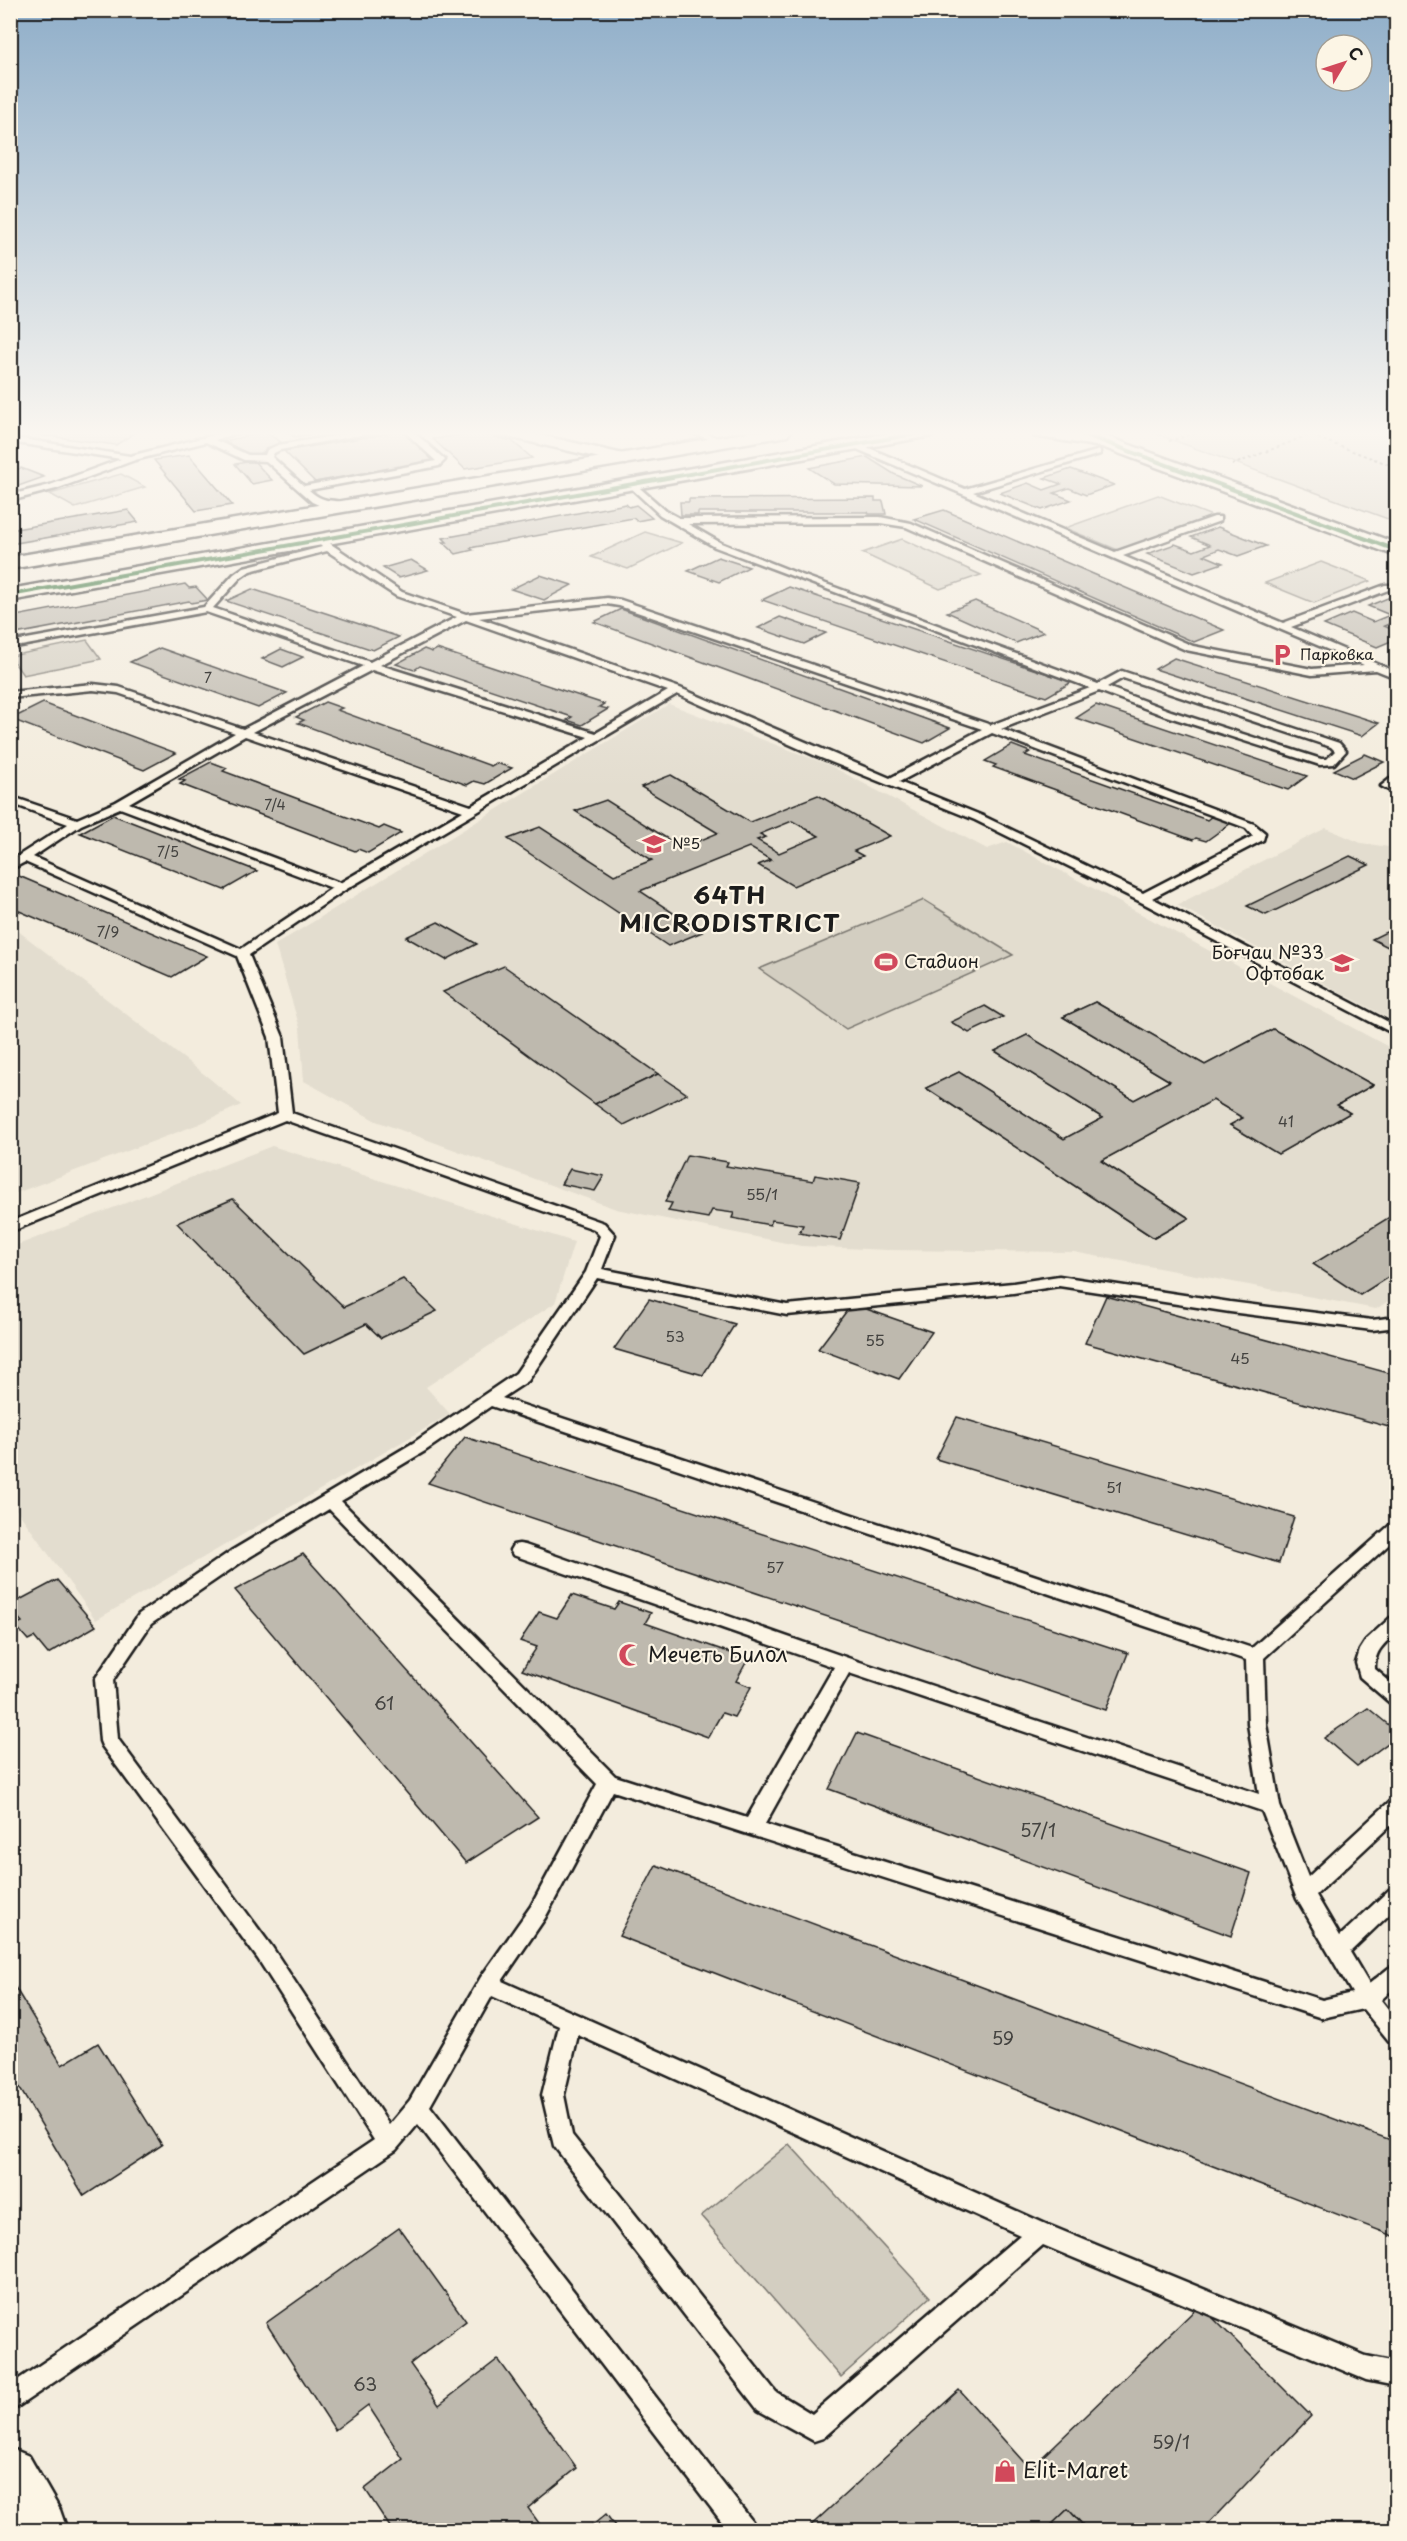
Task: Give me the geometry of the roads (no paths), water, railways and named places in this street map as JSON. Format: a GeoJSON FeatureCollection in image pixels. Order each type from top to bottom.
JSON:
{"type":"FeatureCollection","features":[{"type":"Feature","properties":{"kind":"street"},"geometry":{"type":"LineString","coordinates":[[10,563],[82,551]]}},
{"type":"Feature","properties":{"kind":"street"},"geometry":{"type":"LineString","coordinates":[[10,595],[283,551]]}},
{"type":"Feature","properties":{"kind":"street"},"geometry":{"type":"LineString","coordinates":[[10,2475],[40,2530]]}},
{"type":"Feature","properties":{"kind":"lane"},"geometry":{"type":"LineString","coordinates":[[207,609],[237,576],[247,569],[304,551]]}},
{"type":"Feature","properties":{"kind":"lane"},"geometry":{"type":"LineString","coordinates":[[334,551],[399,594],[676,690],[979,818],[1143,898],[1396,1031]]}},
{"type":"Feature","properties":{"kind":"lane"},"geometry":{"type":"LineString","coordinates":[[732,551],[1099,688],[1320,762],[1330,762],[1341,751],[1335,745],[1126,675],[1117,675],[1099,688],[991,729],[891,782]]}},
{"type":"Feature","properties":{"kind":"lane"},"geometry":{"type":"LineString","coordinates":[[967,551],[1190,648],[1311,672],[1377,667]]}},
{"type":"Feature","properties":{"kind":"lane"},"geometry":{"type":"LineString","coordinates":[[1101,551],[1396,675]]}},
{"type":"Feature","properties":{"kind":"lane"},"geometry":{"type":"LineString","coordinates":[[1114,556],[1129,551]]}},
{"type":"Feature","properties":{"kind":"lane"},"geometry":{"type":"LineString","coordinates":[[1282,627],[1388,586]]}},
{"type":"Feature","properties":{"kind":"lane"},"geometry":{"type":"LineString","coordinates":[[10,867],[77,823],[120,804],[243,733],[465,617],[607,602],[621,603],[991,729],[1250,826],[1259,833],[1259,838],[1143,898]]}},
{"type":"Feature","properties":{"kind":"lane"},"geometry":{"type":"LineString","coordinates":[[10,645],[207,609],[371,666],[595,736]]}},
{"type":"Feature","properties":{"kind":"lane"},"geometry":{"type":"LineString","coordinates":[[10,694],[93,687],[118,690],[472,810]]}},
{"type":"Feature","properties":{"kind":"lane"},"geometry":{"type":"LineString","coordinates":[[242,954],[341,887],[676,690]]}},
{"type":"Feature","properties":{"kind":"lane"},"geometry":{"type":"LineString","coordinates":[[1396,777],[1387,786],[1396,791]]}},
{"type":"Feature","properties":{"kind":"lane"},"geometry":{"type":"LineString","coordinates":[[10,799],[77,823]]}},
{"type":"Feature","properties":{"kind":"lane"},"geometry":{"type":"LineString","coordinates":[[120,804],[341,887]]}},
{"type":"Feature","properties":{"kind":"lane"},"geometry":{"type":"LineString","coordinates":[[25,858],[242,954],[276,1037],[285,1115]]}},
{"type":"Feature","properties":{"kind":"lane"},"geometry":{"type":"LineString","coordinates":[[10,1228],[285,1115],[600,1226],[608,1235],[593,1272],[522,1377],[419,1447],[237,1556],[145,1618],[104,1679],[109,1741],[265,1953],[388,2142]]}},
{"type":"Feature","properties":{"kind":"lane"},"geometry":{"type":"LineString","coordinates":[[593,1272],[787,1310],[1013,1288],[1059,1281],[1372,1325],[1396,1322]]}},
{"type":"Feature","properties":{"kind":"lane"},"geometry":{"type":"LineString","coordinates":[[493,1401],[1256,1656]]}},
{"type":"Feature","properties":{"kind":"lane"},"geometry":{"type":"LineString","coordinates":[[330,1500],[608,1782],[1322,2009],[1367,1999],[1396,1974]]}},
{"type":"Feature","properties":{"kind":"lane"},"geometry":{"type":"LineString","coordinates":[[1396,1529],[1256,1656],[1257,1724],[1270,1806],[1304,1893],[1367,1999],[1396,2034]]}},
{"type":"Feature","properties":{"kind":"lane"},"geometry":{"type":"LineString","coordinates":[[519,1550],[844,1664],[1270,1806]]}},
{"type":"Feature","properties":{"kind":"lane"},"geometry":{"type":"LineString","coordinates":[[1396,1623],[1366,1652],[1364,1659],[1366,1672],[1396,1698]]}},
{"type":"Feature","properties":{"kind":"lane"},"geometry":{"type":"LineString","coordinates":[[752,1828],[844,1664]]}},
{"type":"Feature","properties":{"kind":"lane"},"geometry":{"type":"LineString","coordinates":[[10,2400],[388,2142],[418,2107],[488,1984],[538,1912],[608,1782]]}},
{"type":"Feature","properties":{"kind":"lane"},"geometry":{"type":"LineString","coordinates":[[1304,1893],[1396,1808]]}},
{"type":"Feature","properties":{"kind":"lane"},"geometry":{"type":"LineString","coordinates":[[1337,1952],[1396,1896]]}},
{"type":"Feature","properties":{"kind":"lane"},"geometry":{"type":"LineString","coordinates":[[488,1984],[1040,2233],[1366,2368],[1396,2374]]}},
{"type":"Feature","properties":{"kind":"lane"},"geometry":{"type":"LineString","coordinates":[[571,2021],[553,2095],[562,2139],[767,2401],[814,2429],[1040,2233]]}},
{"type":"Feature","properties":{"kind":"lane"},"geometry":{"type":"LineString","coordinates":[[418,2107],[743,2530]]}},
{"type":"Feature","properties":{"kind":"place","name":"Парковка"},"geometry":{"type":"Point","coordinates":[1282,655]}},
{"type":"Feature","properties":{"kind":"place","name":"№5"},"geometry":{"type":"Point","coordinates":[654,844]}},
{"type":"Feature","properties":{"kind":"place","name":"Стадион"},"geometry":{"type":"Point","coordinates":[886,962]}},
{"type":"Feature","properties":{"kind":"place","name":"Боғчаи №33 Офтобак"},"geometry":{"type":"Point","coordinates":[1342,963]}},
{"type":"Feature","properties":{"kind":"place","name":"Мечеть Билол"},"geometry":{"type":"Point","coordinates":[630,1655]}},
{"type":"Feature","properties":{"kind":"place","name":"Elit-Maret"},"geometry":{"type":"Point","coordinates":[1005,2471]}},
{"type":"Feature","properties":{"kind":"district","name":"64TH MICRODISTRICT"},"geometry":{"type":"Point","coordinates":[730,910]}}]}
